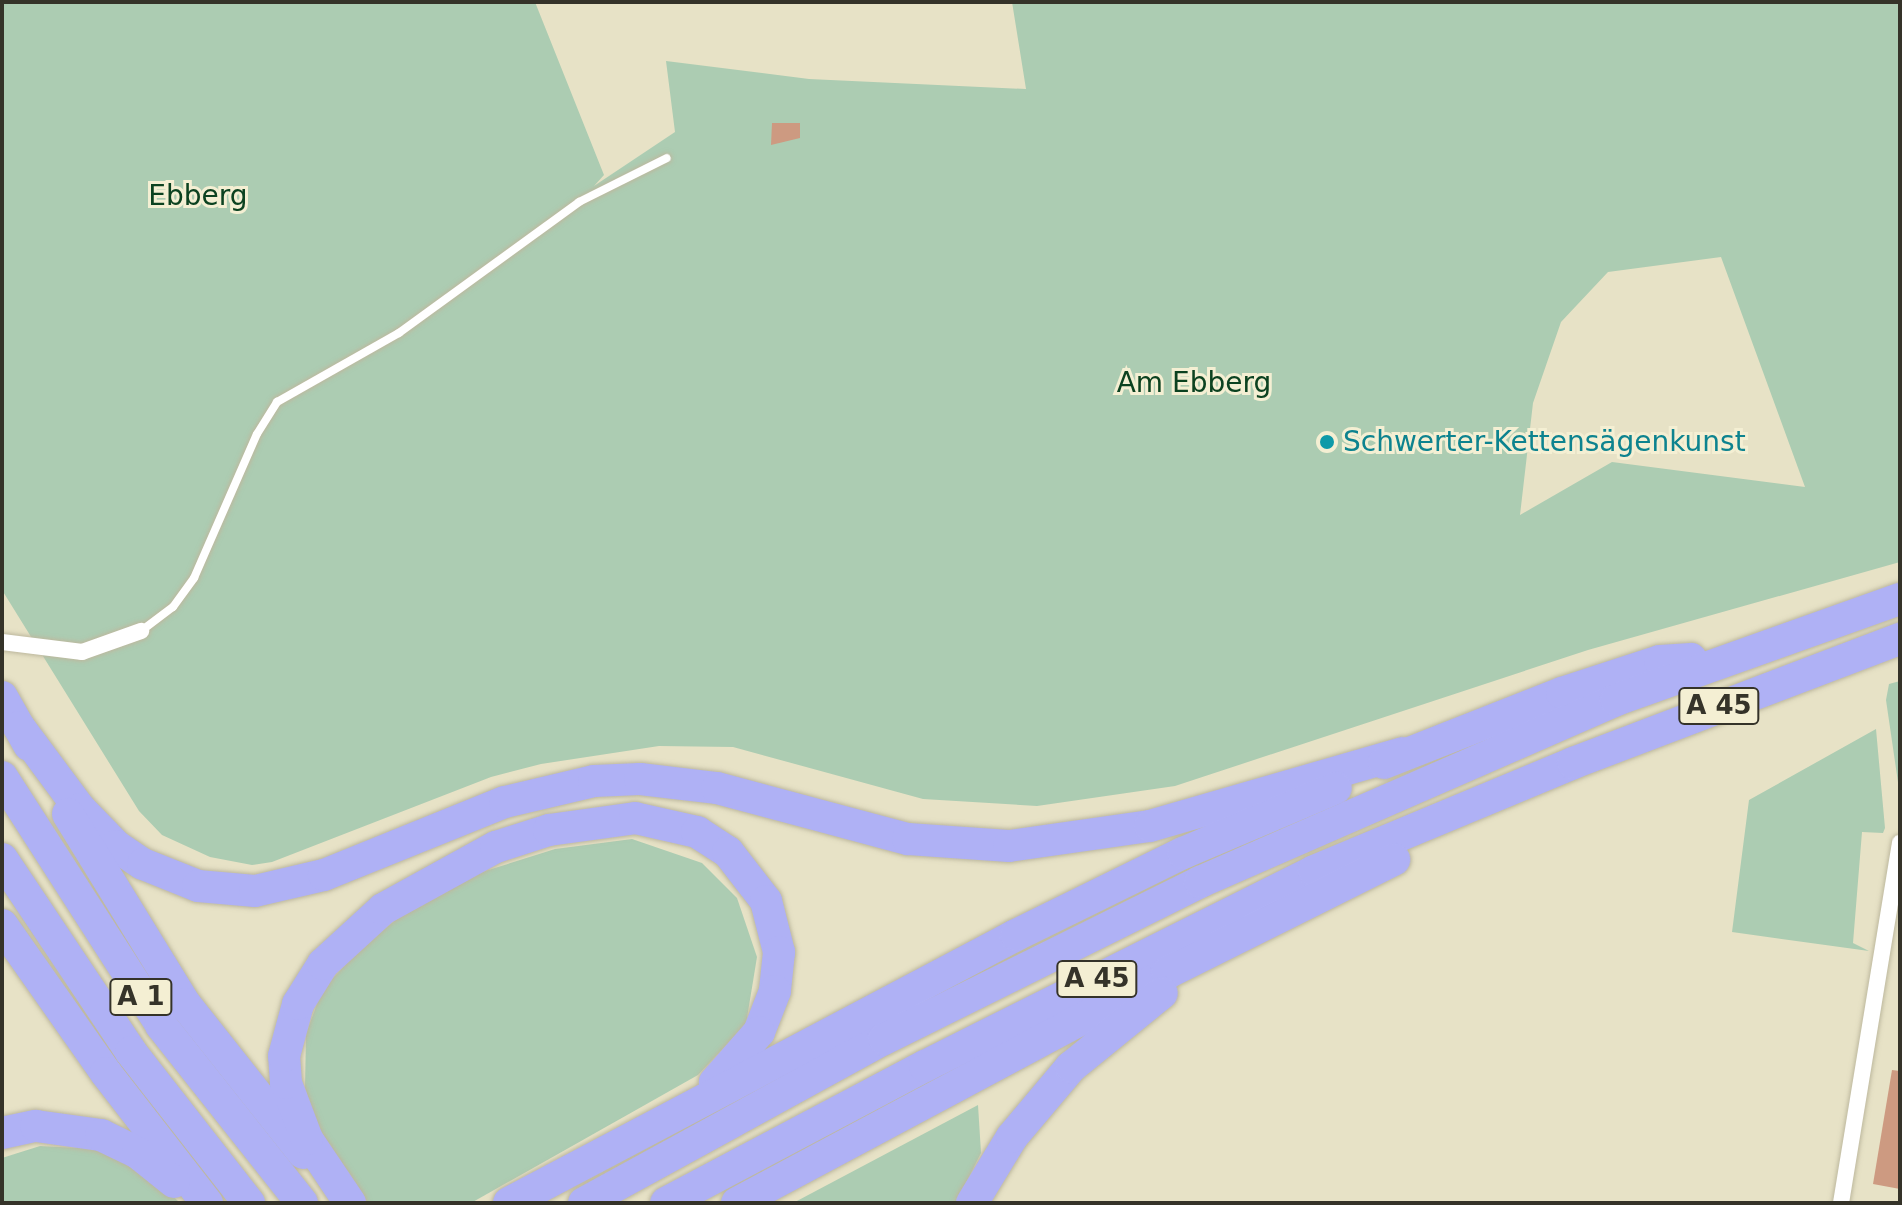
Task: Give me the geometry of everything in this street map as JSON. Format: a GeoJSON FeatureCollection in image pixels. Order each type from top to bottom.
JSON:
{"type":"FeatureCollection","features":[{"type":"Feature","properties":{"kind":"highway","name":"A 45"},"geometry":{"type":"LineString","coordinates":[[584,1203],[884,1039],[1200,882],[1616,700],[1900,599]]}},
{"type":"Feature","properties":{"kind":"highway","name":"A 45"},"geometry":{"type":"LineString","coordinates":[[666,1203],[925,1066],[1314,871],[1573,763],[1900,639]]}},
{"type":"Feature","properties":{"kind":"highway"},"geometry":{"type":"LineString","coordinates":[[19,727],[80,809],[116,846],[143,864],[198,886],[255,891],[324,875],[505,802],[594,781],[640,779],[717,788],[908,839],[1009,846],[1150,826],[1403,753],[1660,661],[1738,656]]}},
{"type":"Feature","properties":{"kind":"highway"},"geometry":{"type":"LineString","coordinates":[[737,1203],[1321,893],[1581,775],[1900,656]]}},
{"type":"Feature","properties":{"kind":"highway"},"geometry":{"type":"LineString","coordinates":[[2,697],[128,917],[185,1004],[244,1083],[349,1203]]}},
{"type":"Feature","properties":{"kind":"highway"},"geometry":{"type":"LineString","coordinates":[[509,1203],[1030,928],[1403,753]]}},
{"type":"Feature","properties":{"kind":"highway","name":"A 1"},"geometry":{"type":"LineString","coordinates":[[2,777],[161,1025],[302,1203]]}},
{"type":"Feature","properties":{"kind":"highway"},"geometry":{"type":"LineString","coordinates":[[349,1203],[307,1139],[286,1083],[289,1028],[323,964],[383,909],[496,847],[601,820],[658,820],[712,840],[743,868],[772,918],[778,970],[759,1032],[727,1071],[614,1145]]}},
{"type":"Feature","properties":{"kind":"highway","name":"A 1"},"geometry":{"type":"LineString","coordinates":[[2,859],[131,1052],[249,1203]]}},
{"type":"Feature","properties":{"kind":"highway"},"geometry":{"type":"LineString","coordinates":[[972,1203],[1012,1137],[1071,1067],[1162,993],[1321,893]]}},
{"type":"Feature","properties":{"kind":"highway"},"geometry":{"type":"LineString","coordinates":[[2,925],[97,1062],[207,1203]]}},
{"type":"Feature","properties":{"kind":"highway"},"geometry":{"type":"LineString","coordinates":[[2,1133],[36,1126],[101,1135],[157,1167],[195,1203]]}},
{"type":"Feature","properties":{"kind":"street"},"geometry":{"type":"LineString","coordinates":[[2,642],[82,652],[141,631]]}},
{"type":"Feature","properties":{"kind":"street"},"geometry":{"type":"LineString","coordinates":[[1841,1203],[1900,843]]}},
{"type":"Feature","properties":{"kind":"lane"},"geometry":{"type":"LineString","coordinates":[[141,631],[173,607],[194,578],[257,434],[277,402],[399,333],[579,202],[667,158]]}},
{"type":"Feature","properties":{"kind":"green space","name":"Am Ebberg"},"geometry":{"type":"Polygon","coordinates":[[[2,2],[535,2],[604,175],[594,186],[675,132],[666,61],[809,79],[1026,89],[1012,2],[1900,2],[1900,562],[1588,650],[1175,786],[1037,806],[923,799],[733,747],[659,746],[541,764],[491,777],[272,862],[252,865],[210,857],[162,835],[139,811],[2,590],[2,2]],[[1721,257],[1608,272],[1561,322],[1533,403],[1520,515],[1612,462],[1805,487],[1721,257]]]}},
{"type":"Feature","properties":{"kind":"green space"},"geometry":{"type":"Polygon","coordinates":[[[1900,681],[1900,796],[1886,700],[1889,684],[1900,681]]]}},
{"type":"Feature","properties":{"kind":"green space"},"geometry":{"type":"Polygon","coordinates":[[[1876,729],[1885,828],[1883,833],[1862,832],[1853,943],[1869,951],[1732,932],[1749,800],[1876,729]]]}},
{"type":"Feature","properties":{"kind":"green space"},"geometry":{"type":"Polygon","coordinates":[[[632,839],[702,863],[737,898],[757,957],[746,1024],[698,1075],[471,1203],[368,1203],[323,1142],[305,1088],[306,1034],[322,990],[361,948],[397,919],[479,873],[555,849],[632,839]]]}},
{"type":"Feature","properties":{"kind":"green space"},"geometry":{"type":"Polygon","coordinates":[[[978,1105],[981,1153],[956,1203],[795,1202],[978,1105]]]}},
{"type":"Feature","properties":{"kind":"green space"},"geometry":{"type":"Polygon","coordinates":[[[40,1146],[98,1149],[156,1180],[180,1203],[2,1203],[2,1158],[40,1146]]]}},
{"type":"Feature","properties":{"kind":"building"},"geometry":{"type":"Polygon","coordinates":[[[772,123],[800,123],[800,138],[771,145],[772,123]]]}},
{"type":"Feature","properties":{"kind":"building"},"geometry":{"type":"Polygon","coordinates":[[[1892,1070],[1900,1071],[1900,1189],[1873,1184],[1892,1070]]]}},
{"type":"Feature","properties":{"kind":"place","name":"Schwerter-Kettensägenkunst"},"geometry":{"type":"Point","coordinates":[1327,442]}},
{"type":"Feature","properties":{"kind":"park label","name":"Ebberg"},"geometry":{"type":"Point","coordinates":[198,196]}}]}
